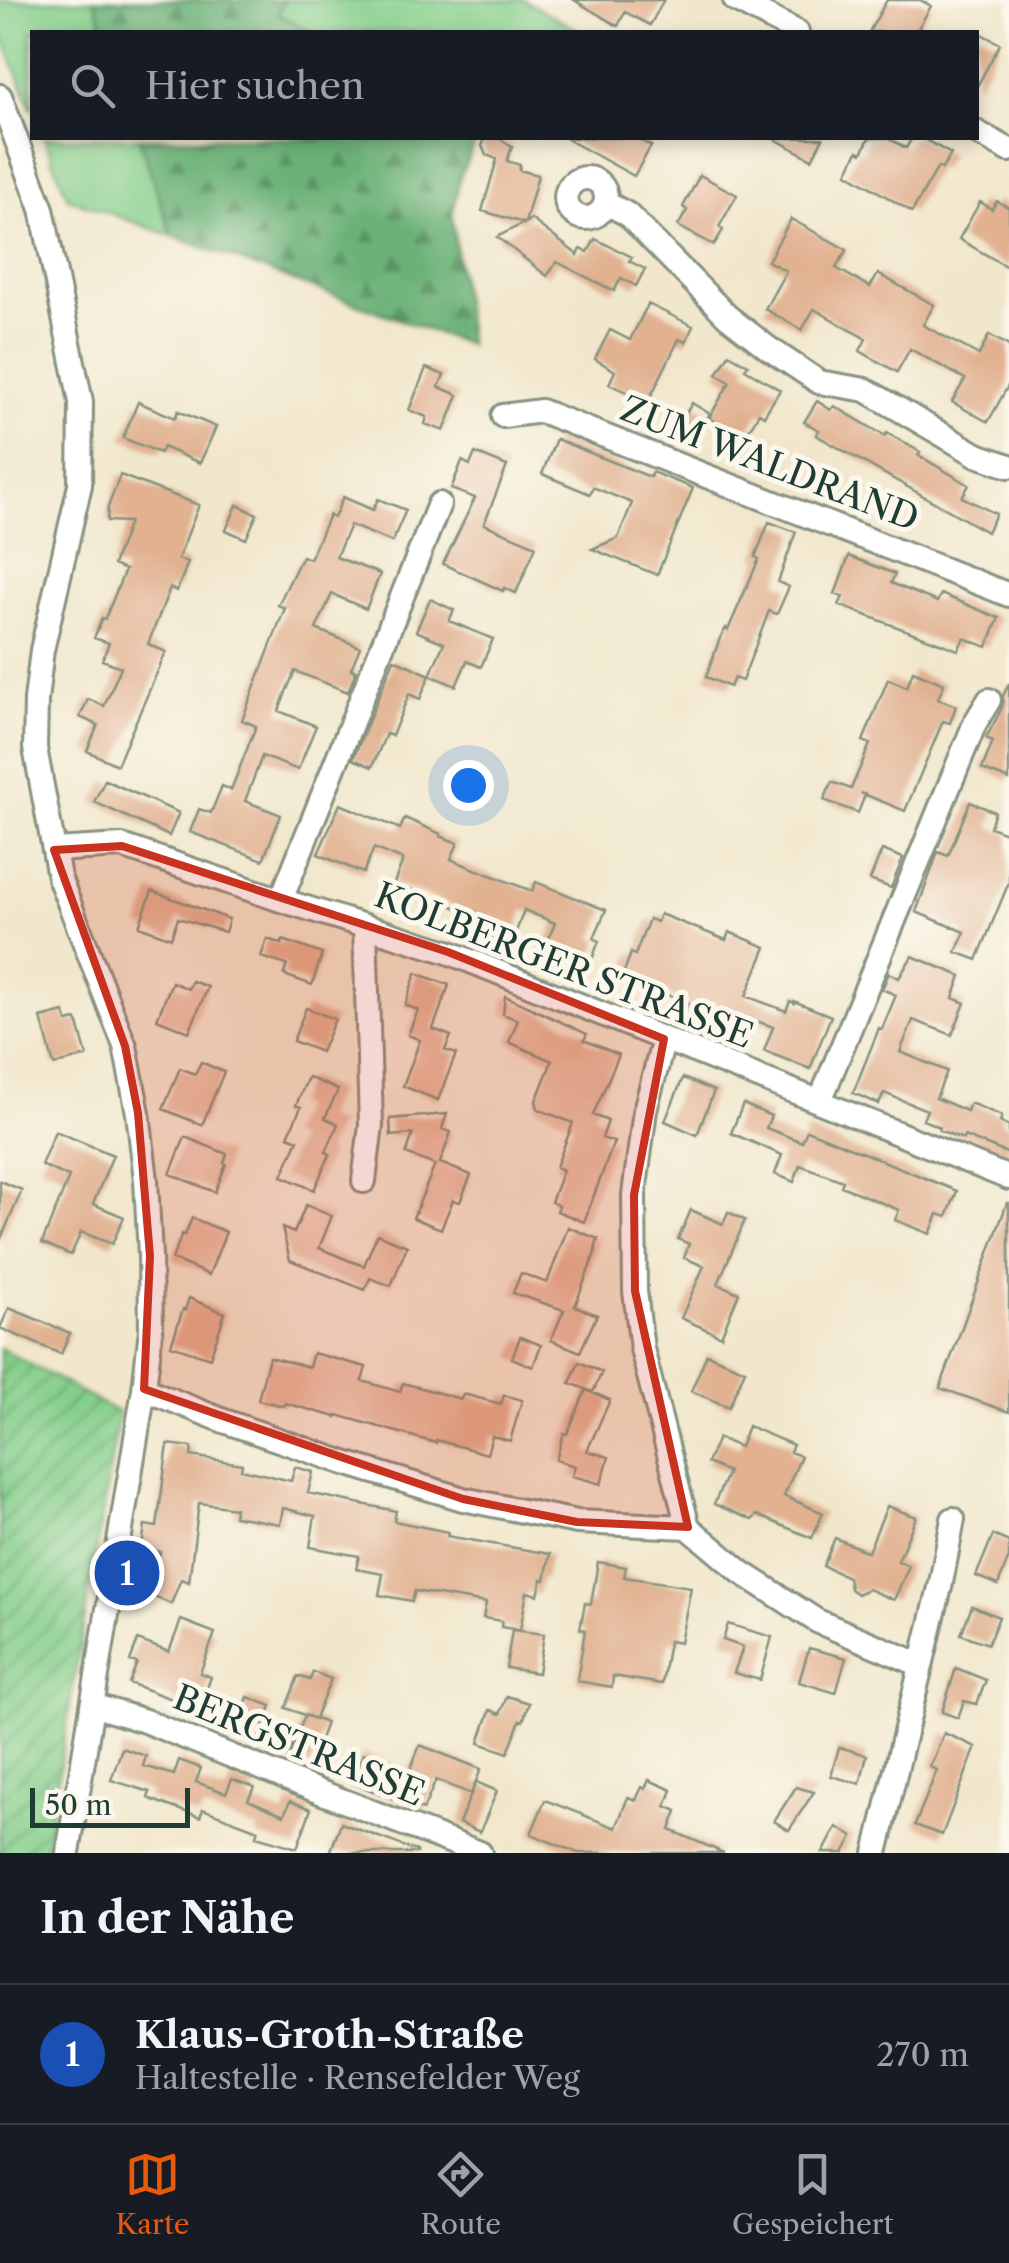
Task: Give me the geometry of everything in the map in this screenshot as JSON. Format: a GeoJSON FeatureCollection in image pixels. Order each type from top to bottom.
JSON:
{"type":"FeatureCollection","features":[{"type":"Feature","properties":{"kind":"street"},"geometry":{"type":"LineString","coordinates":[[735,0],[792,30]]}},
{"type":"Feature","properties":{"kind":"street"},"geometry":{"type":"LineString","coordinates":[[0,96],[42,208],[81,402],[80,485],[42,650],[36,748],[59,877],[125,1046],[146,1180],[150,1256],[150,1329],[144,1390],[68,1853]]}},
{"type":"Feature","properties":{"kind":"street"},"geometry":{"type":"LineString","coordinates":[[979,134],[1009,150]]}},
{"type":"Feature","properties":{"kind":"street"},"geometry":{"type":"LineString","coordinates":[[606,204],[627,214],[727,316],[806,374],[819,382],[866,390],[976,455],[1009,466]]}},
{"type":"Feature","properties":{"kind":"street","name":"ZUM WALDRAND"},"geometry":{"type":"LineString","coordinates":[[504,416],[540,411],[1009,595]]}},
{"type":"Feature","properties":{"kind":"street"},"geometry":{"type":"LineString","coordinates":[[281,900],[439,504]]}},
{"type":"Feature","properties":{"kind":"street"},"geometry":{"type":"LineString","coordinates":[[820,1101],[975,723],[990,700]]}},
{"type":"Feature","properties":{"kind":"street","name":"KOLBERGER STRASSE"},"geometry":{"type":"LineString","coordinates":[[54,850],[122,846],[448,952],[1009,1178]]}},
{"type":"Feature","properties":{"kind":"street"},"geometry":{"type":"LineString","coordinates":[[364,1181],[371,1125],[365,926]]}},
{"type":"Feature","properties":{"kind":"street"},"geometry":{"type":"LineString","coordinates":[[664,1038],[645,1110],[634,1195],[634,1291],[642,1348],[688,1527],[741,1572],[817,1621],[921,1666]]}},
{"type":"Feature","properties":{"kind":"street"},"geometry":{"type":"LineString","coordinates":[[144,1390],[328,1457],[463,1499],[578,1522],[688,1527]]}},
{"type":"Feature","properties":{"kind":"street"},"geometry":{"type":"LineString","coordinates":[[876,1853],[953,1519]]}},
{"type":"Feature","properties":{"kind":"street","name":"BERGSTRASSE"},"geometry":{"type":"LineString","coordinates":[[92,1704],[480,1853]]}},
{"type":"Feature","properties":{"kind":"highlighted area"},"geometry":{"type":"Polygon","coordinates":[[[122,846],[448,952],[664,1039],[634,1195],[635,1291],[688,1527],[577,1522],[463,1499],[144,1389],[150,1256],[138,1113],[125,1046],[54,850],[122,846]]]}},
{"type":"Feature","properties":{"kind":"green space"},"geometry":{"type":"Polygon","coordinates":[[[0,0],[94,0],[104,30],[30,30],[30,105],[0,30],[0,0]]]}},
{"type":"Feature","properties":{"kind":"green space"},"geometry":{"type":"Polygon","coordinates":[[[94,0],[284,0],[278,14],[307,30],[104,30],[94,0]]]}},
{"type":"Feature","properties":{"kind":"green space"},"geometry":{"type":"Polygon","coordinates":[[[284,0],[524,0],[578,30],[307,30],[277,14],[284,0]]]}},
{"type":"Feature","properties":{"kind":"green space"},"geometry":{"type":"Polygon","coordinates":[[[45,140],[140,140],[172,236],[68,198],[45,140]]]}},
{"type":"Feature","properties":{"kind":"green space"},"geometry":{"type":"Polygon","coordinates":[[[140,140],[476,140],[460,177],[452,218],[469,345],[172,236],[140,140]]]}},
{"type":"Feature","properties":{"kind":"green space"},"geometry":{"type":"Polygon","coordinates":[[[0,1348],[119,1413],[45,1853],[0,1853],[0,1348]]]}},
{"type":"Feature","properties":{"kind":"building"},"geometry":{"type":"Polygon","coordinates":[[[574,0],[664,0],[650,25],[625,12],[618,26],[574,0]]]}},
{"type":"Feature","properties":{"kind":"building"},"geometry":{"type":"Polygon","coordinates":[[[887,0],[920,0],[931,6],[917,30],[870,30],[887,0]]]}},
{"type":"Feature","properties":{"kind":"building"},"geometry":{"type":"Polygon","coordinates":[[[979,33],[1000,44],[979,82],[979,33]]]}},
{"type":"Feature","properties":{"kind":"building"},"geometry":{"type":"Polygon","coordinates":[[[484,140],[502,140],[512,147],[507,161],[520,165],[519,170],[538,175],[525,223],[531,219],[578,255],[581,249],[588,252],[595,239],[632,257],[629,261],[645,269],[636,286],[621,278],[614,291],[557,262],[547,276],[497,237],[524,223],[482,211],[497,159],[486,155],[484,140]]]}},
{"type":"Feature","properties":{"kind":"building"},"geometry":{"type":"Polygon","coordinates":[[[569,140],[639,140],[651,146],[634,176],[569,140]]]}},
{"type":"Feature","properties":{"kind":"building"},"geometry":{"type":"Polygon","coordinates":[[[777,140],[822,140],[812,159],[777,140]]]}},
{"type":"Feature","properties":{"kind":"building"},"geometry":{"type":"Polygon","coordinates":[[[868,140],[892,140],[906,148],[911,140],[926,140],[951,154],[942,169],[938,167],[912,212],[847,173],[858,151],[862,153],[868,140]]]}},
{"type":"Feature","properties":{"kind":"building"},"geometry":{"type":"Polygon","coordinates":[[[700,175],[737,195],[714,245],[678,226],[700,175]]]}},
{"type":"Feature","properties":{"kind":"building"},"geometry":{"type":"Polygon","coordinates":[[[997,201],[1009,208],[1009,268],[959,239],[980,202],[992,209],[997,201]]]}},
{"type":"Feature","properties":{"kind":"building"},"geometry":{"type":"Polygon","coordinates":[[[791,219],[847,250],[836,268],[870,287],[878,274],[934,305],[923,325],[979,355],[989,335],[1009,346],[1009,384],[988,422],[952,402],[965,379],[910,349],[897,372],[860,351],[866,339],[814,309],[802,330],[765,309],[786,271],[768,261],[791,219]]]}},
{"type":"Feature","properties":{"kind":"building"},"geometry":{"type":"Polygon","coordinates":[[[648,304],[693,326],[686,342],[679,339],[648,402],[609,384],[615,371],[595,359],[610,330],[630,340],[648,304]]]}},
{"type":"Feature","properties":{"kind":"building"},"geometry":{"type":"Polygon","coordinates":[[[729,354],[748,365],[745,369],[780,390],[744,438],[709,418],[730,382],[717,374],[729,354]]]}},
{"type":"Feature","properties":{"kind":"building"},"geometry":{"type":"Polygon","coordinates":[[[426,368],[444,375],[439,387],[458,395],[444,431],[425,424],[427,417],[409,410],[426,368]]]}},
{"type":"Feature","properties":{"kind":"building"},"geometry":{"type":"Polygon","coordinates":[[[817,401],[831,410],[834,406],[885,436],[887,433],[969,485],[962,497],[996,514],[987,532],[816,435],[819,430],[804,422],[817,401]]]}},
{"type":"Feature","properties":{"kind":"building"},"geometry":{"type":"Polygon","coordinates":[[[138,402],[175,418],[178,411],[216,427],[200,463],[163,447],[160,453],[123,438],[138,402]]]}},
{"type":"Feature","properties":{"kind":"building"},"geometry":{"type":"Polygon","coordinates":[[[692,403],[710,414],[699,431],[682,420],[692,403]]]}},
{"type":"Feature","properties":{"kind":"building"},"geometry":{"type":"Polygon","coordinates":[[[556,439],[650,477],[652,472],[693,488],[657,575],[592,549],[618,538],[632,503],[593,487],[590,494],[542,474],[556,439]]]}},
{"type":"Feature","properties":{"kind":"building"},"geometry":{"type":"Polygon","coordinates":[[[475,453],[507,466],[484,524],[536,546],[516,593],[443,564],[475,498],[451,489],[462,461],[470,465],[475,453]]]}},
{"type":"Feature","properties":{"kind":"building"},"geometry":{"type":"Polygon","coordinates":[[[120,475],[199,505],[178,559],[188,562],[177,591],[170,588],[148,644],[166,652],[117,765],[87,751],[98,725],[80,717],[88,699],[104,706],[121,667],[102,660],[109,643],[94,638],[125,570],[113,565],[129,522],[107,521],[120,475]]]}},
{"type":"Feature","properties":{"kind":"building"},"geometry":{"type":"Polygon","coordinates":[[[343,497],[373,510],[378,499],[406,510],[392,542],[350,525],[336,557],[380,574],[366,609],[332,594],[316,629],[360,647],[351,669],[356,671],[348,692],[295,671],[286,692],[279,711],[316,726],[298,770],[262,756],[245,801],[281,815],[263,860],[190,832],[199,809],[211,813],[222,786],[231,790],[256,726],[242,720],[285,608],[278,605],[302,556],[310,559],[329,515],[334,518],[343,497]]]}},
{"type":"Feature","properties":{"kind":"building"},"geometry":{"type":"Polygon","coordinates":[[[237,505],[257,514],[246,539],[226,530],[237,505]]]}},
{"type":"Feature","properties":{"kind":"building"},"geometry":{"type":"Polygon","coordinates":[[[769,522],[796,532],[778,582],[789,587],[777,614],[769,611],[742,681],[734,678],[730,687],[706,677],[720,638],[728,630],[759,559],[755,557],[769,522]]]}},
{"type":"Feature","properties":{"kind":"building"},"geometry":{"type":"Polygon","coordinates":[[[849,556],[895,574],[891,583],[937,602],[941,594],[999,618],[987,647],[964,638],[958,650],[839,605],[843,597],[835,594],[849,556]]]}},
{"type":"Feature","properties":{"kind":"building"},"geometry":{"type":"Polygon","coordinates":[[[430,599],[454,610],[449,621],[493,639],[481,667],[467,661],[456,686],[430,675],[444,643],[416,631],[430,599]]]}},
{"type":"Feature","properties":{"kind":"building"},"geometry":{"type":"Polygon","coordinates":[[[394,659],[430,675],[420,699],[409,694],[392,736],[386,734],[372,767],[353,759],[394,659]]]}},
{"type":"Feature","properties":{"kind":"building"},"geometry":{"type":"Polygon","coordinates":[[[913,671],[944,684],[938,699],[956,706],[950,723],[943,721],[905,811],[861,793],[865,795],[858,813],[824,800],[832,782],[851,789],[870,744],[863,741],[888,679],[907,687],[913,671]]]}},
{"type":"Feature","properties":{"kind":"building"},"geometry":{"type":"Polygon","coordinates":[[[1009,683],[1009,780],[982,769],[993,741],[986,738],[1002,708],[1009,683]]]}},
{"type":"Feature","properties":{"kind":"building"},"geometry":{"type":"Polygon","coordinates":[[[105,780],[179,813],[169,836],[94,802],[105,780]]]}},
{"type":"Feature","properties":{"kind":"building"},"geometry":{"type":"Polygon","coordinates":[[[970,802],[995,812],[990,827],[1009,834],[1009,882],[977,960],[956,952],[965,932],[916,912],[938,852],[948,856],[970,802]]]}},
{"type":"Feature","properties":{"kind":"building"},"geometry":{"type":"Polygon","coordinates":[[[340,804],[400,829],[405,818],[458,843],[451,859],[532,891],[536,882],[606,910],[594,938],[599,941],[591,962],[546,944],[555,923],[524,910],[510,948],[464,930],[470,913],[394,883],[403,860],[374,848],[363,873],[318,854],[340,804]]]}},
{"type":"Feature","properties":{"kind":"building"},"geometry":{"type":"Polygon","coordinates":[[[882,850],[903,858],[891,888],[870,880],[882,850]]]}},
{"type":"Feature","properties":{"kind":"building"},"geometry":{"type":"Polygon","coordinates":[[[152,891],[229,919],[225,932],[178,918],[171,938],[139,926],[152,891]]]}},
{"type":"Feature","properties":{"kind":"building"},"geometry":{"type":"Polygon","coordinates":[[[660,914],[726,940],[729,932],[766,947],[746,996],[786,1011],[790,1001],[794,1001],[831,1016],[810,1069],[764,1051],[773,1027],[743,1016],[740,1023],[711,1011],[707,1023],[684,1014],[688,1003],[622,977],[649,919],[657,922],[660,914]]]}},
{"type":"Feature","properties":{"kind":"building"},"geometry":{"type":"Polygon","coordinates":[[[267,939],[282,944],[283,940],[322,954],[312,985],[284,975],[287,965],[261,957],[267,939]]]}},
{"type":"Feature","properties":{"kind":"building"},"geometry":{"type":"Polygon","coordinates":[[[912,956],[961,976],[953,998],[965,1003],[952,1035],[913,1020],[900,1052],[947,1071],[936,1098],[967,1111],[970,1103],[1002,1116],[1000,1122],[1009,1126],[1009,1154],[939,1130],[940,1127],[923,1120],[927,1110],[884,1093],[879,1104],[853,1093],[896,995],[882,989],[889,973],[899,978],[912,956]]]}},
{"type":"Feature","properties":{"kind":"building"},"geometry":{"type":"Polygon","coordinates":[[[416,973],[449,985],[433,1029],[451,1036],[445,1050],[456,1054],[438,1100],[403,1086],[420,1040],[408,1035],[418,1010],[405,1005],[416,973]]]}},
{"type":"Feature","properties":{"kind":"building"},"geometry":{"type":"Polygon","coordinates":[[[192,981],[208,987],[189,1032],[157,1019],[172,982],[188,989],[192,981]]]}},
{"type":"Feature","properties":{"kind":"building"},"geometry":{"type":"Polygon","coordinates":[[[505,996],[587,1034],[584,1040],[619,1055],[593,1115],[608,1121],[602,1138],[614,1142],[584,1222],[557,1211],[559,1206],[551,1202],[563,1170],[556,1167],[573,1123],[538,1109],[536,1101],[552,1061],[509,1042],[518,1020],[503,1014],[505,996]]]}},
{"type":"Feature","properties":{"kind":"building"},"geometry":{"type":"Polygon","coordinates":[[[306,1008],[335,1019],[321,1052],[293,1041],[306,1008]]]}},
{"type":"Feature","properties":{"kind":"building"},"geometry":{"type":"Polygon","coordinates":[[[64,1012],[67,1022],[77,1020],[87,1056],[54,1065],[41,1018],[64,1012]]]}},
{"type":"Feature","properties":{"kind":"building"},"geometry":{"type":"Polygon","coordinates":[[[201,1062],[224,1072],[202,1125],[163,1109],[180,1068],[195,1074],[201,1062]]]}},
{"type":"Feature","properties":{"kind":"building"},"geometry":{"type":"Polygon","coordinates":[[[308,1077],[338,1090],[325,1118],[338,1124],[314,1190],[282,1176],[298,1140],[288,1136],[301,1107],[296,1105],[308,1077]]]}},
{"type":"Feature","properties":{"kind":"building"},"geometry":{"type":"Polygon","coordinates":[[[683,1078],[714,1091],[697,1135],[665,1121],[683,1078]]]}},
{"type":"Feature","properties":{"kind":"building"},"geometry":{"type":"Polygon","coordinates":[[[743,1104],[771,1116],[766,1128],[802,1142],[807,1130],[957,1191],[947,1217],[938,1214],[930,1234],[895,1220],[899,1210],[841,1186],[843,1181],[800,1165],[794,1182],[775,1174],[782,1155],[731,1133],[743,1104]]]}},
{"type":"Feature","properties":{"kind":"building"},"geometry":{"type":"Polygon","coordinates":[[[447,1114],[442,1129],[451,1132],[440,1163],[471,1175],[460,1202],[453,1200],[441,1229],[413,1218],[435,1165],[406,1154],[413,1134],[391,1136],[390,1119],[447,1114]]]}},
{"type":"Feature","properties":{"kind":"building"},"geometry":{"type":"Polygon","coordinates":[[[55,1131],[113,1155],[93,1204],[124,1217],[112,1244],[81,1232],[71,1255],[42,1243],[69,1177],[41,1165],[55,1131]]]}},
{"type":"Feature","properties":{"kind":"building"},"geometry":{"type":"Polygon","coordinates":[[[185,1137],[227,1154],[215,1192],[170,1174],[185,1137]]]}},
{"type":"Feature","properties":{"kind":"building"},"geometry":{"type":"Polygon","coordinates":[[[0,1181],[22,1190],[0,1241],[0,1181]]]}},
{"type":"Feature","properties":{"kind":"building"},"geometry":{"type":"Polygon","coordinates":[[[1009,1203],[1009,1412],[940,1388],[1009,1203]]]}},
{"type":"Feature","properties":{"kind":"building"},"geometry":{"type":"Polygon","coordinates":[[[306,1205],[332,1216],[319,1248],[348,1260],[364,1266],[377,1234],[407,1246],[391,1286],[370,1278],[365,1290],[290,1260],[282,1228],[294,1233],[306,1205]]]}},
{"type":"Feature","properties":{"kind":"building"},"geometry":{"type":"Polygon","coordinates":[[[691,1210],[723,1224],[728,1212],[745,1220],[718,1284],[739,1293],[721,1336],[681,1318],[704,1266],[684,1258],[689,1244],[678,1239],[691,1210]]]}},
{"type":"Feature","properties":{"kind":"building"},"geometry":{"type":"Polygon","coordinates":[[[192,1218],[226,1232],[209,1275],[172,1259],[192,1218]]]}},
{"type":"Feature","properties":{"kind":"building"},"geometry":{"type":"Polygon","coordinates":[[[568,1227],[598,1239],[575,1306],[597,1315],[580,1352],[551,1340],[564,1310],[513,1293],[521,1273],[547,1283],[568,1227]]]}},
{"type":"Feature","properties":{"kind":"building"},"geometry":{"type":"Polygon","coordinates":[[[189,1298],[225,1313],[210,1358],[171,1345],[189,1298]]]}},
{"type":"Feature","properties":{"kind":"building"},"geometry":{"type":"Polygon","coordinates":[[[9,1308],[70,1333],[61,1354],[0,1328],[9,1308]]]}},
{"type":"Feature","properties":{"kind":"building"},"geometry":{"type":"Polygon","coordinates":[[[520,1337],[541,1345],[533,1367],[512,1358],[520,1337]]]}},
{"type":"Feature","properties":{"kind":"building"},"geometry":{"type":"Polygon","coordinates":[[[313,1353],[366,1367],[362,1381],[400,1392],[403,1383],[461,1399],[463,1394],[501,1404],[504,1395],[522,1400],[510,1441],[492,1436],[487,1454],[337,1415],[258,1400],[269,1357],[309,1367],[313,1353]]]}},
{"type":"Feature","properties":{"kind":"building"},"geometry":{"type":"Polygon","coordinates":[[[707,1354],[745,1370],[729,1407],[691,1391],[707,1354]]]}},
{"type":"Feature","properties":{"kind":"building"},"geometry":{"type":"Polygon","coordinates":[[[579,1362],[602,1372],[593,1392],[570,1383],[579,1362]]]}},
{"type":"Feature","properties":{"kind":"building"},"geometry":{"type":"Polygon","coordinates":[[[586,1390],[610,1400],[587,1451],[609,1457],[601,1484],[572,1476],[575,1466],[556,1460],[564,1433],[567,1434],[586,1390]]]}},
{"type":"Feature","properties":{"kind":"building"},"geometry":{"type":"Polygon","coordinates":[[[748,1426],[793,1445],[790,1452],[801,1456],[784,1496],[823,1513],[812,1538],[757,1515],[752,1520],[714,1504],[728,1472],[707,1463],[718,1438],[740,1447],[748,1426]]]}},
{"type":"Feature","properties":{"kind":"building"},"geometry":{"type":"Polygon","coordinates":[[[168,1444],[192,1447],[191,1456],[242,1464],[241,1469],[291,1481],[295,1467],[313,1472],[308,1493],[396,1511],[394,1521],[448,1532],[447,1536],[550,1554],[545,1580],[542,1579],[538,1595],[527,1592],[520,1630],[501,1627],[502,1621],[483,1618],[486,1603],[415,1591],[412,1601],[379,1595],[383,1574],[356,1569],[359,1556],[310,1547],[315,1516],[283,1508],[280,1524],[234,1516],[235,1508],[199,1503],[189,1582],[181,1579],[171,1604],[143,1592],[160,1552],[142,1547],[145,1525],[157,1527],[168,1444]]]}},
{"type":"Feature","properties":{"kind":"building"},"geometry":{"type":"Polygon","coordinates":[[[887,1506],[916,1517],[898,1561],[909,1566],[894,1600],[868,1589],[857,1594],[850,1589],[848,1577],[823,1566],[835,1538],[868,1552],[887,1506]]]}},
{"type":"Feature","properties":{"kind":"building"},"geometry":{"type":"Polygon","coordinates":[[[993,1535],[1009,1542],[1009,1557],[998,1585],[976,1576],[993,1535]]]}},
{"type":"Feature","properties":{"kind":"building"},"geometry":{"type":"Polygon","coordinates":[[[598,1562],[626,1567],[624,1577],[691,1587],[680,1643],[669,1641],[662,1684],[613,1676],[612,1687],[577,1681],[585,1630],[580,1629],[585,1603],[591,1604],[598,1562]]]}},
{"type":"Feature","properties":{"kind":"building"},"geometry":{"type":"Polygon","coordinates":[[[972,1606],[999,1617],[988,1644],[961,1634],[972,1606]]]}},
{"type":"Feature","properties":{"kind":"building"},"geometry":{"type":"Polygon","coordinates":[[[181,1620],[215,1633],[200,1673],[211,1677],[198,1719],[174,1709],[177,1701],[129,1683],[137,1663],[130,1661],[138,1640],[169,1652],[181,1620]]]}},
{"type":"Feature","properties":{"kind":"building"},"geometry":{"type":"Polygon","coordinates":[[[728,1624],[772,1637],[760,1680],[734,1673],[743,1647],[723,1640],[728,1624]]]}},
{"type":"Feature","properties":{"kind":"building"},"geometry":{"type":"Polygon","coordinates":[[[512,1630],[544,1634],[538,1673],[506,1668],[512,1630]]]}},
{"type":"Feature","properties":{"kind":"building"},"geometry":{"type":"Polygon","coordinates":[[[809,1648],[846,1658],[836,1693],[799,1682],[809,1648]]]}},
{"type":"Feature","properties":{"kind":"building"},"geometry":{"type":"Polygon","coordinates":[[[956,1668],[986,1680],[977,1704],[964,1701],[958,1718],[942,1712],[956,1668]]]}},
{"type":"Feature","properties":{"kind":"building"},"geometry":{"type":"Polygon","coordinates":[[[313,1672],[331,1679],[315,1719],[286,1708],[298,1676],[310,1680],[313,1672]]]}},
{"type":"Feature","properties":{"kind":"building"},"geometry":{"type":"Polygon","coordinates":[[[507,1696],[529,1703],[508,1753],[479,1743],[490,1710],[500,1714],[507,1696]]]}},
{"type":"Feature","properties":{"kind":"building"},"geometry":{"type":"Polygon","coordinates":[[[248,1697],[271,1706],[257,1744],[234,1735],[248,1697]]]}},
{"type":"Feature","properties":{"kind":"building"},"geometry":{"type":"Polygon","coordinates":[[[305,1715],[326,1723],[310,1766],[288,1758],[305,1715]]]}},
{"type":"Feature","properties":{"kind":"building"},"geometry":{"type":"Polygon","coordinates":[[[944,1733],[976,1747],[942,1835],[915,1825],[937,1770],[930,1767],[944,1733]]]}},
{"type":"Feature","properties":{"kind":"building"},"geometry":{"type":"Polygon","coordinates":[[[420,1745],[481,1769],[471,1794],[436,1780],[423,1810],[352,1783],[363,1753],[410,1770],[420,1745]]]}},
{"type":"Feature","properties":{"kind":"building"},"geometry":{"type":"Polygon","coordinates":[[[839,1747],[867,1755],[860,1784],[831,1776],[839,1747]]]}},
{"type":"Feature","properties":{"kind":"building"},"geometry":{"type":"Polygon","coordinates":[[[122,1748],[146,1756],[143,1766],[174,1775],[179,1760],[201,1768],[196,1782],[226,1793],[232,1779],[254,1787],[248,1800],[284,1815],[290,1801],[311,1809],[297,1848],[256,1836],[258,1830],[203,1809],[200,1817],[166,1805],[148,1798],[150,1792],[111,1780],[122,1748]]]}},
{"type":"Feature","properties":{"kind":"building"},"geometry":{"type":"Polygon","coordinates":[[[649,1780],[672,1790],[666,1806],[677,1811],[670,1830],[724,1853],[578,1853],[531,1834],[545,1800],[616,1828],[628,1797],[636,1800],[649,1780]]]}},
{"type":"Feature","properties":{"kind":"building"},"geometry":{"type":"Polygon","coordinates":[[[476,1782],[497,1791],[480,1832],[459,1823],[476,1782]]]}},
{"type":"Feature","properties":{"kind":"building"},"geometry":{"type":"Polygon","coordinates":[[[796,1787],[814,1792],[789,1830],[774,1821],[796,1787]]]}},
{"type":"Feature","properties":{"kind":"building"},"geometry":{"type":"Polygon","coordinates":[[[341,1823],[417,1851],[417,1853],[330,1853],[341,1823]]]}},
{"type":"Feature","properties":{"kind":"building"},"geometry":{"type":"Polygon","coordinates":[[[837,1827],[853,1836],[844,1853],[823,1853],[837,1827]]]}},
{"type":"Feature","properties":{"kind":"place","name":"Klaus-Groth-Straße"},"geometry":{"type":"Point","coordinates":[127,1573]}}]}
